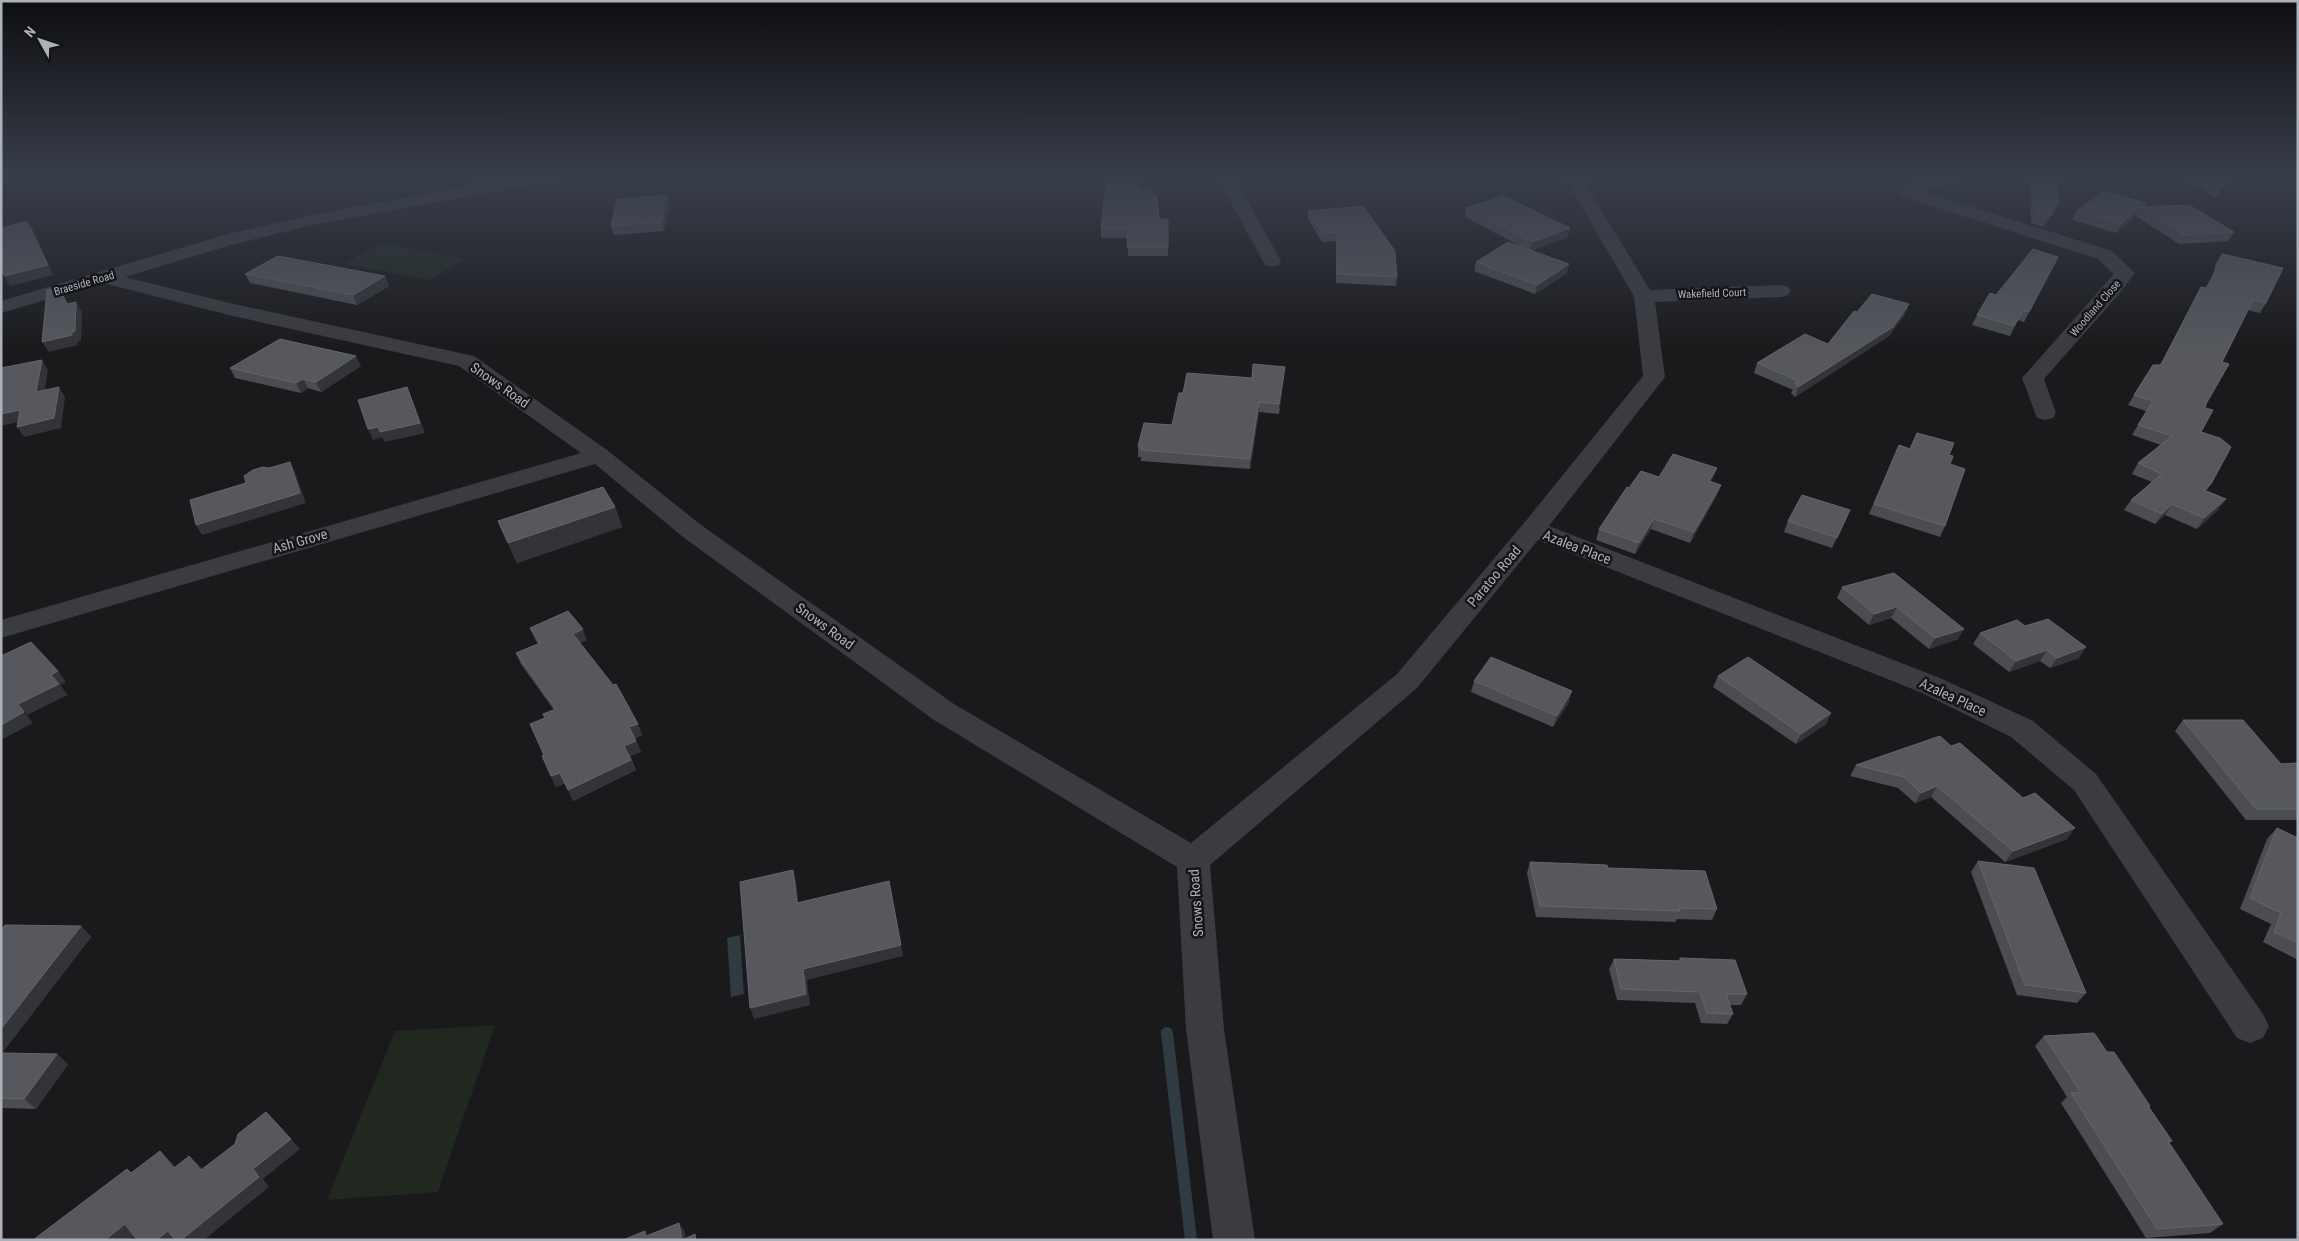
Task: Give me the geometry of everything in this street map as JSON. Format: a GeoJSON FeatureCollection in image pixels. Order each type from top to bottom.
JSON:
{"type":"FeatureCollection","features":[{"type":"Feature","properties":{"kind":"street","name":"Braeside Road"},"geometry":{"type":"LineString","coordinates":[[1,307],[249,235]]}},
{"type":"Feature","properties":{"kind":"street"},"geometry":{"type":"LineString","coordinates":[[1257,235],[1272,261]]}},
{"type":"Feature","properties":{"kind":"street","name":"Paratoo Road"},"geometry":{"type":"LineString","coordinates":[[1193,860],[1407,681],[1533,529],[1654,377],[1644,296],[1607,235]]}},
{"type":"Feature","properties":{"kind":"street","name":"Woodland Close"},"geometry":{"type":"LineString","coordinates":[[2042,235],[2105,255],[2125,273],[2033,378],[2045,413]]}},
{"type":"Feature","properties":{"kind":"street","name":"Snows Road"},"geometry":{"type":"LineString","coordinates":[[103,277],[233,310],[466,361],[599,455],[692,531],[944,712],[1193,860],[1205,1029],[1234,1240]]}},
{"type":"Feature","properties":{"kind":"street","name":"Wakefield Court"},"geometry":{"type":"LineString","coordinates":[[1644,296],[1781,291]]}},
{"type":"Feature","properties":{"kind":"street","name":"Ash Grove"},"geometry":{"type":"LineString","coordinates":[[1,629],[599,455]]}},
{"type":"Feature","properties":{"kind":"street","name":"Azalea Place"},"geometry":{"type":"LineString","coordinates":[[1533,529],[1930,685],[2022,728],[2085,782],[2250,1026]]}},
{"type":"Feature","properties":{"kind":"shaded area"},"geometry":{"type":"Polygon","coordinates":[[[381,243],[465,259],[430,280],[344,264],[381,243]]]}},
{"type":"Feature","properties":{"kind":"shaded area"},"geometry":{"type":"Polygon","coordinates":[[[740,935],[744,994],[731,997],[727,938],[740,935]]]}},
{"type":"Feature","properties":{"kind":"shaded area"},"geometry":{"type":"Polygon","coordinates":[[[495,1025],[438,1192],[327,1200],[395,1031],[495,1025]]]}},
{"type":"Feature","properties":{"kind":"building"},"geometry":{"type":"Polygon","coordinates":[[[1,235],[34,235],[48,265],[4,276],[1,268],[1,235]]]}},
{"type":"Feature","properties":{"kind":"building"},"geometry":{"type":"Polygon","coordinates":[[[1128,235],[1168,235],[1168,247],[1127,247],[1128,235]]]}},
{"type":"Feature","properties":{"kind":"building"},"geometry":{"type":"Polygon","coordinates":[[[1337,235],[1384,235],[1395,251],[1397,277],[1337,274],[1337,235]]]}},
{"type":"Feature","properties":{"kind":"building"},"geometry":{"type":"Polygon","coordinates":[[[1518,235],[1551,235],[1532,242],[1518,235]]]}},
{"type":"Feature","properties":{"kind":"building"},"geometry":{"type":"Polygon","coordinates":[[[1508,242],[1569,264],[1537,285],[1476,262],[1508,242]]]}},
{"type":"Feature","properties":{"kind":"building"},"geometry":{"type":"Polygon","coordinates":[[[2033,249],[2058,257],[2029,312],[2023,311],[2014,326],[1977,315],[1990,293],[1996,295],[2033,249]]]}},
{"type":"Feature","properties":{"kind":"building"},"geometry":{"type":"Polygon","coordinates":[[[2222,254],[2283,268],[2266,303],[2253,300],[2222,362],[2229,364],[2205,408],[2213,410],[2201,432],[2220,438],[2231,447],[2211,484],[2204,490],[2226,499],[2204,518],[2172,504],[2162,514],[2131,500],[2162,474],[2138,463],[2172,436],[2138,425],[2153,401],[2134,395],[2153,365],[2161,365],[2201,287],[2206,288],[2217,269],[2222,254]]]}},
{"type":"Feature","properties":{"kind":"building"},"geometry":{"type":"Polygon","coordinates":[[[278,256],[385,276],[353,295],[245,274],[278,256]]]}},
{"type":"Feature","properties":{"kind":"building"},"geometry":{"type":"Polygon","coordinates":[[[59,287],[67,304],[76,302],[75,331],[72,332],[72,335],[42,342],[47,290],[59,287]]]}},
{"type":"Feature","properties":{"kind":"building"},"geometry":{"type":"Polygon","coordinates":[[[1872,294],[1909,304],[1893,327],[1798,387],[1795,383],[1798,381],[1757,363],[1805,334],[1828,344],[1854,311],[1857,312],[1872,294]]]}},
{"type":"Feature","properties":{"kind":"building"},"geometry":{"type":"Polygon","coordinates":[[[280,339],[356,356],[316,382],[303,379],[296,383],[230,368],[280,339]]]}},
{"type":"Feature","properties":{"kind":"building"},"geometry":{"type":"Polygon","coordinates":[[[42,360],[36,392],[59,387],[54,418],[17,427],[20,410],[1,414],[1,368],[42,360]]]}},
{"type":"Feature","properties":{"kind":"building"},"geometry":{"type":"Polygon","coordinates":[[[1253,364],[1285,367],[1279,404],[1259,402],[1250,459],[1141,450],[1142,447],[1138,446],[1144,423],[1172,425],[1179,393],[1183,393],[1187,373],[1252,378],[1253,364]]]}},
{"type":"Feature","properties":{"kind":"building"},"geometry":{"type":"Polygon","coordinates":[[[407,387],[420,423],[380,432],[378,427],[368,429],[358,400],[407,387]]]}},
{"type":"Feature","properties":{"kind":"building"},"geometry":{"type":"Polygon","coordinates":[[[1917,433],[1954,443],[1949,455],[1953,456],[1950,464],[1965,469],[1945,526],[1874,504],[1899,445],[1910,449],[1917,433]]]}},
{"type":"Feature","properties":{"kind":"building"},"geometry":{"type":"Polygon","coordinates":[[[1673,454],[1717,468],[1709,481],[1721,485],[1694,532],[1654,519],[1639,543],[1599,529],[1627,487],[1629,488],[1641,471],[1659,477],[1673,454]]]}},
{"type":"Feature","properties":{"kind":"building"},"geometry":{"type":"Polygon","coordinates":[[[290,462],[300,493],[196,525],[190,500],[246,483],[244,476],[253,470],[290,462]]]}},
{"type":"Feature","properties":{"kind":"building"},"geometry":{"type":"Polygon","coordinates":[[[603,487],[615,507],[508,543],[498,521],[603,487]]]}},
{"type":"Feature","properties":{"kind":"building"},"geometry":{"type":"Polygon","coordinates":[[[1802,495],[1850,510],[1837,538],[1788,521],[1802,495]]]}},
{"type":"Feature","properties":{"kind":"building"},"geometry":{"type":"Polygon","coordinates":[[[1894,573],[1964,629],[1935,638],[1897,607],[1874,614],[1842,587],[1894,573]]]}},
{"type":"Feature","properties":{"kind":"building"},"geometry":{"type":"Polygon","coordinates":[[[568,611],[583,629],[573,634],[613,685],[616,684],[638,724],[629,727],[636,741],[624,746],[631,760],[568,790],[560,773],[551,776],[530,724],[545,718],[543,714],[556,709],[516,653],[540,643],[530,628],[568,611]]]}},
{"type":"Feature","properties":{"kind":"building"},"geometry":{"type":"Polygon","coordinates":[[[2048,619],[2086,647],[2057,658],[2047,650],[2016,661],[1980,633],[2017,620],[2025,626],[2048,619]]]}},
{"type":"Feature","properties":{"kind":"building"},"geometry":{"type":"Polygon","coordinates":[[[31,642],[58,671],[51,675],[59,684],[18,704],[24,712],[1,725],[1,656],[31,642]]]}},
{"type":"Feature","properties":{"kind":"building"},"geometry":{"type":"Polygon","coordinates":[[[1491,657],[1572,691],[1557,716],[1474,681],[1491,657]]]}},
{"type":"Feature","properties":{"kind":"building"},"geometry":{"type":"Polygon","coordinates":[[[1748,657],[1831,713],[1801,734],[1718,676],[1748,657]]]}},
{"type":"Feature","properties":{"kind":"building"},"geometry":{"type":"Polygon","coordinates":[[[2183,720],[2243,720],[2281,764],[2298,763],[2298,809],[2256,809],[2183,720]]]}},
{"type":"Feature","properties":{"kind":"building"},"geometry":{"type":"Polygon","coordinates":[[[1940,736],[1951,746],[1960,743],[2023,798],[2035,793],[2075,828],[2013,851],[1937,786],[1921,793],[1904,777],[1856,765],[1940,736]]]}},
{"type":"Feature","properties":{"kind":"building"},"geometry":{"type":"Polygon","coordinates":[[[2277,828],[2298,838],[2298,943],[2274,932],[2281,913],[2250,898],[2277,828]]]}},
{"type":"Feature","properties":{"kind":"building"},"geometry":{"type":"Polygon","coordinates":[[[1978,861],[2034,868],[2086,993],[2025,985],[1978,861]]]}},
{"type":"Feature","properties":{"kind":"building"},"geometry":{"type":"Polygon","coordinates":[[[1530,862],[1607,865],[1608,868],[1705,871],[1717,909],[1679,908],[1680,911],[1540,906],[1530,862]]]}},
{"type":"Feature","properties":{"kind":"building"},"geometry":{"type":"Polygon","coordinates":[[[793,870],[797,903],[889,881],[901,945],[803,969],[806,994],[750,1008],[740,882],[793,870]]]}},
{"type":"Feature","properties":{"kind":"building"},"geometry":{"type":"Polygon","coordinates":[[[5,925],[81,926],[1,1029],[1,930],[5,925]]]}},
{"type":"Feature","properties":{"kind":"building"},"geometry":{"type":"Polygon","coordinates":[[[1680,958],[1735,960],[1747,994],[1726,994],[1733,1014],[1707,1013],[1700,992],[1621,989],[1614,959],[1681,961],[1680,958]]]}},
{"type":"Feature","properties":{"kind":"building"},"geometry":{"type":"Polygon","coordinates":[[[2094,1033],[2107,1052],[2114,1052],[2172,1141],[2168,1141],[2223,1224],[2157,1229],[2071,1093],[2081,1093],[2044,1036],[2094,1033]]]}},
{"type":"Feature","properties":{"kind":"building"},"geometry":{"type":"Polygon","coordinates":[[[1,1053],[57,1054],[24,1099],[1,1098],[1,1053]]]}},
{"type":"Feature","properties":{"kind":"building"},"geometry":{"type":"Polygon","coordinates":[[[266,1112],[291,1139],[253,1169],[259,1177],[181,1240],[175,1240],[168,1231],[156,1240],[137,1240],[125,1224],[105,1240],[33,1240],[127,1169],[131,1173],[160,1151],[174,1168],[189,1156],[201,1170],[235,1144],[238,1134],[266,1112]]]}},
{"type":"Feature","properties":{"kind":"building"},"geometry":{"type":"Polygon","coordinates":[[[679,1223],[682,1240],[623,1240],[645,1231],[646,1236],[679,1223]]]}},
{"type":"Feature","properties":{"kind":"building"},"geometry":{"type":"Polygon","coordinates":[[[695,1234],[696,1240],[682,1240],[695,1234]]]}},
{"type":"Feature","properties":{"kind":"waterway"},"geometry":{"type":"LineString","coordinates":[[1167,1033],[1191,1240]]}}]}
